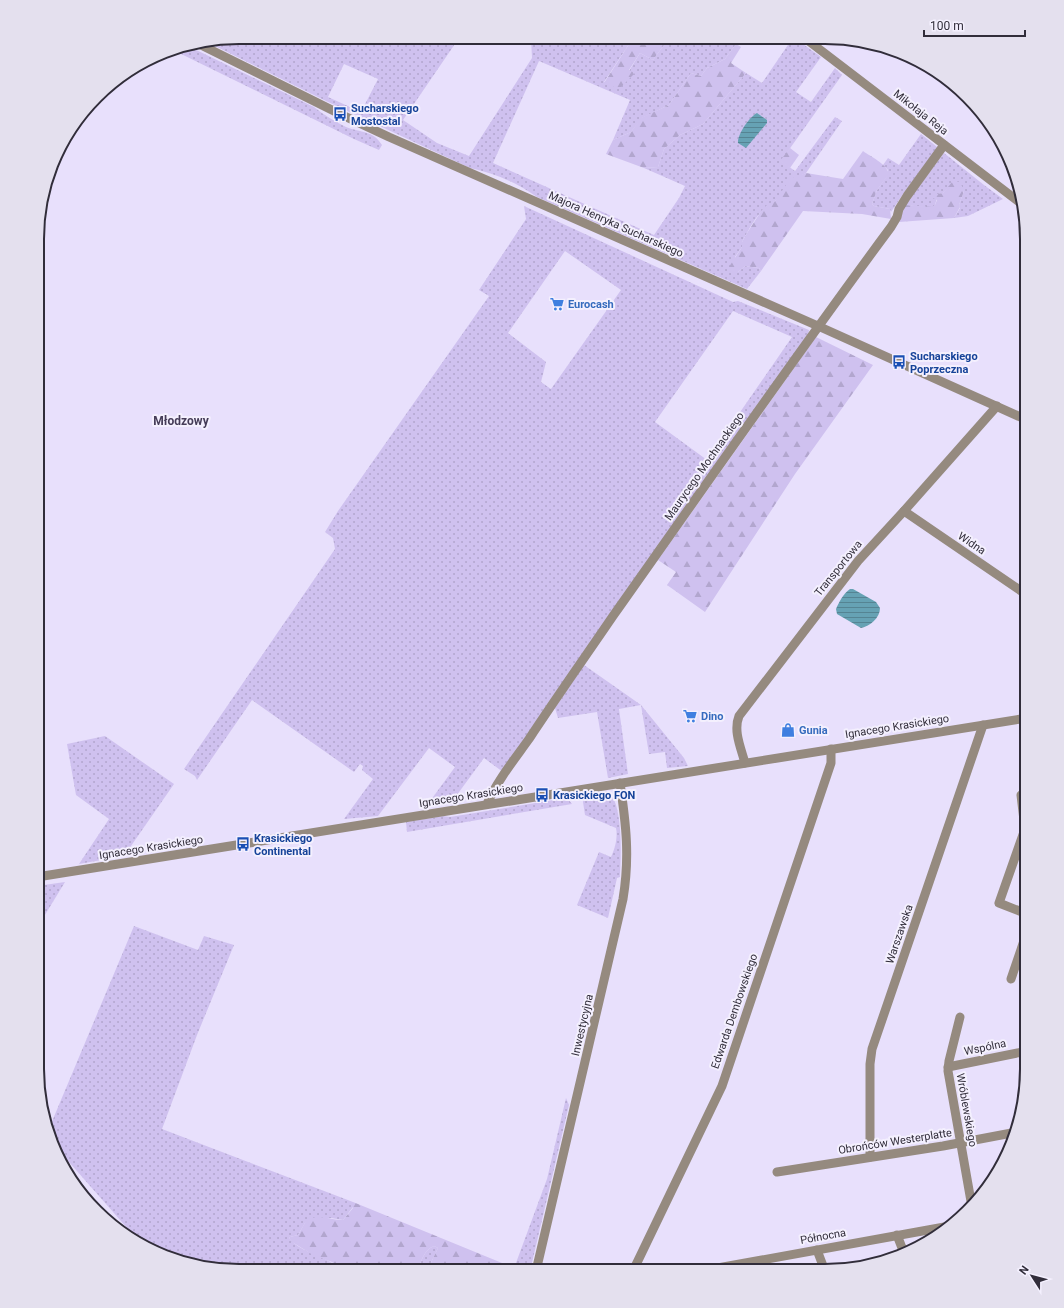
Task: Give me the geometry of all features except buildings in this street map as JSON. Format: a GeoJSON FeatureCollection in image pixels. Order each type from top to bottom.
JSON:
{"type":"FeatureCollection","features":[{"type":"Feature","properties":{"kind":"street","name":"Mikołaja Reja"},"geometry":{"type":"LineString","coordinates":[[813,44],[1016,200]]}},
{"type":"Feature","properties":{"kind":"street","name":"Majora Henryka Sucharskiego"},"geometry":{"type":"LineString","coordinates":[[206,47],[389,137],[1020,417]]}},
{"type":"Feature","properties":{"kind":"street","name":"Maurycego Mochnackiego"},"geometry":{"type":"LineString","coordinates":[[487,804],[491,795],[556,698],[818,326],[892,227],[897,217],[898,210],[944,145]]}},
{"type":"Feature","properties":{"kind":"street","name":"Transportowa"},"geometry":{"type":"LineString","coordinates":[[745,763],[736,730],[739,716],[858,561],[997,406]]}},
{"type":"Feature","properties":{"kind":"street","name":"Widna"},"geometry":{"type":"LineString","coordinates":[[904,511],[1020,590]]}},
{"type":"Feature","properties":{"kind":"street","name":"Ignacego Krasickiego"},"geometry":{"type":"LineString","coordinates":[[44,876],[1020,719]]}},
{"type":"Feature","properties":{"kind":"street","name":"Warszawska"},"geometry":{"type":"LineString","coordinates":[[870,1157],[870,1064],[872,1049],[983,725]]}},
{"type":"Feature","properties":{"kind":"street","name":"Edwarda Dembowskiego"},"geometry":{"type":"LineString","coordinates":[[636,1264],[722,1086],[831,763],[830,749]]}},
{"type":"Feature","properties":{"kind":"street","name":"Inwestycyjna"},"geometry":{"type":"LineString","coordinates":[[538,1264],[623,899],[627,862],[627,839],[620,783]]}},
{"type":"Feature","properties":{"kind":"street"},"geometry":{"type":"LineString","coordinates":[[1020,843],[999,903],[1020,911]]}},
{"type":"Feature","properties":{"kind":"street"},"geometry":{"type":"LineString","coordinates":[[1011,979],[1020,953]]}},
{"type":"Feature","properties":{"kind":"street","name":"Wróblewskiego"},"geometry":{"type":"LineString","coordinates":[[960,1017],[948,1067],[971,1199]]}},
{"type":"Feature","properties":{"kind":"street","name":"Wspólna"},"geometry":{"type":"LineString","coordinates":[[948,1067],[1020,1052]]}},
{"type":"Feature","properties":{"kind":"street","name":"Obrońców Westerplatte"},"geometry":{"type":"LineString","coordinates":[[777,1172],[1009,1133]]}},
{"type":"Feature","properties":{"kind":"street","name":"Północna"},"geometry":{"type":"LineString","coordinates":[[745,1264],[938,1228]]}},
{"type":"Feature","properties":{"kind":"street"},"geometry":{"type":"LineString","coordinates":[[897,1235],[902,1248]]}},
{"type":"Feature","properties":{"kind":"street"},"geometry":{"type":"LineString","coordinates":[[817,1250],[822,1264]]}},
{"type":"Feature","properties":{"kind":"green space"},"geometry":{"type":"Polygon","coordinates":[[[226,44],[455,44],[403,120],[437,143],[469,156],[532,58],[531,44],[629,44],[604,82],[619,88],[634,73],[629,71],[640,53],[653,60],[665,44],[736,44],[725,59],[707,68],[701,76],[691,73],[669,105],[642,118],[631,132],[613,140],[630,100],[539,61],[493,163],[654,235],[679,198],[685,186],[644,168],[658,167],[664,149],[680,135],[703,124],[746,73],[762,83],[789,44],[803,44],[821,57],[796,92],[811,102],[835,68],[842,75],[781,161],[795,171],[835,117],[842,121],[806,173],[793,181],[775,201],[767,206],[757,217],[742,242],[742,247],[735,257],[738,272],[745,266],[759,268],[761,271],[747,289],[537,197],[505,179],[470,168],[326,101],[215,46],[226,44]],[[344,64],[328,97],[361,112],[378,79],[344,64]]]}},
{"type":"Feature","properties":{"kind":"green space"},"geometry":{"type":"Polygon","coordinates":[[[629,44],[665,44],[653,60],[640,53],[629,70],[635,73],[619,89],[604,83],[629,44]]]}},
{"type":"Feature","properties":{"kind":"green space"},"geometry":{"type":"Polygon","coordinates":[[[736,44],[741,47],[731,63],[746,73],[703,124],[680,135],[664,149],[658,167],[644,168],[606,154],[613,140],[631,132],[641,118],[669,105],[691,73],[701,76],[707,68],[725,59],[736,44]]]}},
{"type":"Feature","properties":{"kind":"green space"},"geometry":{"type":"Polygon","coordinates":[[[195,49],[314,107],[329,118],[346,127],[371,134],[382,145],[379,150],[180,53],[195,49]]]}},
{"type":"Feature","properties":{"kind":"green space"},"geometry":{"type":"Polygon","coordinates":[[[921,134],[937,147],[936,150],[891,212],[890,209],[874,206],[872,204],[877,190],[887,176],[888,170],[883,165],[888,158],[899,165],[921,134]]]}},
{"type":"Feature","properties":{"kind":"green space"},"geometry":{"type":"Polygon","coordinates":[[[790,148],[799,155],[790,168],[780,161],[790,148]]]}},
{"type":"Feature","properties":{"kind":"green space"},"geometry":{"type":"Polygon","coordinates":[[[863,151],[882,163],[889,174],[877,190],[872,204],[874,206],[890,209],[891,219],[862,214],[803,211],[761,271],[759,268],[745,266],[735,273],[729,267],[742,247],[742,242],[747,233],[762,210],[768,204],[775,201],[791,178],[806,173],[843,179],[863,151]]]}},
{"type":"Feature","properties":{"kind":"green space"},"geometry":{"type":"Polygon","coordinates":[[[944,153],[1003,199],[968,216],[954,218],[960,208],[959,205],[964,191],[951,185],[943,193],[938,194],[935,205],[932,208],[905,205],[944,153]]]}},
{"type":"Feature","properties":{"kind":"green space"},"geometry":{"type":"Polygon","coordinates":[[[953,181],[960,182],[964,191],[959,205],[960,207],[954,218],[899,222],[905,205],[932,207],[935,205],[937,200],[931,197],[931,195],[943,193],[953,181]]]}},
{"type":"Feature","properties":{"kind":"green space"},"geometry":{"type":"Polygon","coordinates":[[[524,206],[733,302],[738,301],[809,330],[808,335],[503,772],[484,758],[451,803],[425,808],[455,767],[429,748],[378,816],[344,819],[373,779],[362,770],[363,766],[360,764],[354,772],[252,700],[197,780],[195,776],[184,769],[335,549],[333,538],[325,532],[338,511],[489,296],[479,290],[526,219],[524,206]],[[565,251],[508,333],[546,362],[541,382],[551,389],[621,290],[565,251]],[[733,311],[655,422],[707,460],[792,337],[733,311]]]}},
{"type":"Feature","properties":{"kind":"green space"},"geometry":{"type":"Polygon","coordinates":[[[816,337],[873,365],[795,474],[705,612],[667,585],[676,572],[658,560],[816,337]]]}},
{"type":"Feature","properties":{"kind":"green space"},"geometry":{"type":"Polygon","coordinates":[[[584,665],[641,705],[619,709],[628,774],[608,778],[597,712],[558,718],[555,708],[584,665]]]}},
{"type":"Feature","properties":{"kind":"green space"},"geometry":{"type":"Polygon","coordinates":[[[641,705],[684,758],[688,766],[667,768],[665,752],[649,754],[641,705]]]}},
{"type":"Feature","properties":{"kind":"green space"},"geometry":{"type":"Polygon","coordinates":[[[105,736],[174,784],[124,856],[79,864],[109,819],[76,795],[67,744],[105,736]]]}},
{"type":"Feature","properties":{"kind":"green space"},"geometry":{"type":"Polygon","coordinates":[[[606,791],[612,796],[616,805],[619,817],[621,844],[620,877],[617,878],[608,918],[577,905],[599,852],[611,857],[615,847],[617,835],[616,828],[585,815],[583,802],[584,798],[589,794],[606,791]]]}},
{"type":"Feature","properties":{"kind":"green space"},"geometry":{"type":"Polygon","coordinates":[[[566,798],[572,804],[407,832],[406,822],[443,816],[450,817],[566,798]]]}},
{"type":"Feature","properties":{"kind":"green space"},"geometry":{"type":"Polygon","coordinates":[[[65,882],[44,916],[44,885],[65,882]]]}},
{"type":"Feature","properties":{"kind":"green space"},"geometry":{"type":"Polygon","coordinates":[[[134,926],[198,950],[204,936],[234,945],[197,1035],[162,1129],[353,1202],[353,1207],[343,1220],[331,1218],[305,1223],[298,1235],[289,1238],[301,1248],[334,1264],[226,1264],[176,1254],[153,1244],[128,1229],[66,1159],[54,1132],[52,1122],[134,926]]]}},
{"type":"Feature","properties":{"kind":"green space"},"geometry":{"type":"Polygon","coordinates":[[[566,1098],[569,1105],[532,1264],[516,1264],[547,1179],[566,1098]]]}},
{"type":"Feature","properties":{"kind":"green space"},"geometry":{"type":"Polygon","coordinates":[[[353,1202],[504,1264],[430,1264],[438,1248],[434,1246],[425,1253],[421,1264],[334,1264],[313,1255],[292,1242],[289,1238],[298,1235],[309,1219],[323,1217],[343,1220],[353,1208],[353,1202]]]}},
{"type":"Feature","properties":{"kind":"green space"},"geometry":{"type":"Polygon","coordinates":[[[434,1246],[438,1248],[430,1264],[421,1264],[425,1253],[434,1246]]]}},
{"type":"Feature","properties":{"kind":"water"},"geometry":{"type":"Polygon","coordinates":[[[757,113],[767,120],[767,123],[746,148],[738,143],[739,136],[747,122],[757,113]]]}},
{"type":"Feature","properties":{"kind":"water"},"geometry":{"type":"Polygon","coordinates":[[[850,589],[853,589],[876,602],[880,608],[880,612],[876,618],[871,623],[861,628],[837,614],[836,609],[838,604],[850,589]]]}},
{"type":"Feature","properties":{"kind":"place","name":"Sucharskiego Mostostal"},"geometry":{"type":"Point","coordinates":[340,114]}},
{"type":"Feature","properties":{"kind":"place","name":"Eurocash"},"geometry":{"type":"Point","coordinates":[557,304]}},
{"type":"Feature","properties":{"kind":"place","name":"Sucharskiego Poprzeczna"},"geometry":{"type":"Point","coordinates":[899,362]}},
{"type":"Feature","properties":{"kind":"place","name":"Dino"},"geometry":{"type":"Point","coordinates":[690,716]}},
{"type":"Feature","properties":{"kind":"place","name":"Gunia"},"geometry":{"type":"Point","coordinates":[788,730]}},
{"type":"Feature","properties":{"kind":"place","name":"Krasickiego FON"},"geometry":{"type":"Point","coordinates":[542,795]}},
{"type":"Feature","properties":{"kind":"place","name":"Krasickiego Continental"},"geometry":{"type":"Point","coordinates":[243,844]}},
{"type":"Feature","properties":{"kind":"district","name":"Młodzowy"},"geometry":{"type":"Point","coordinates":[181,421]}}]}
